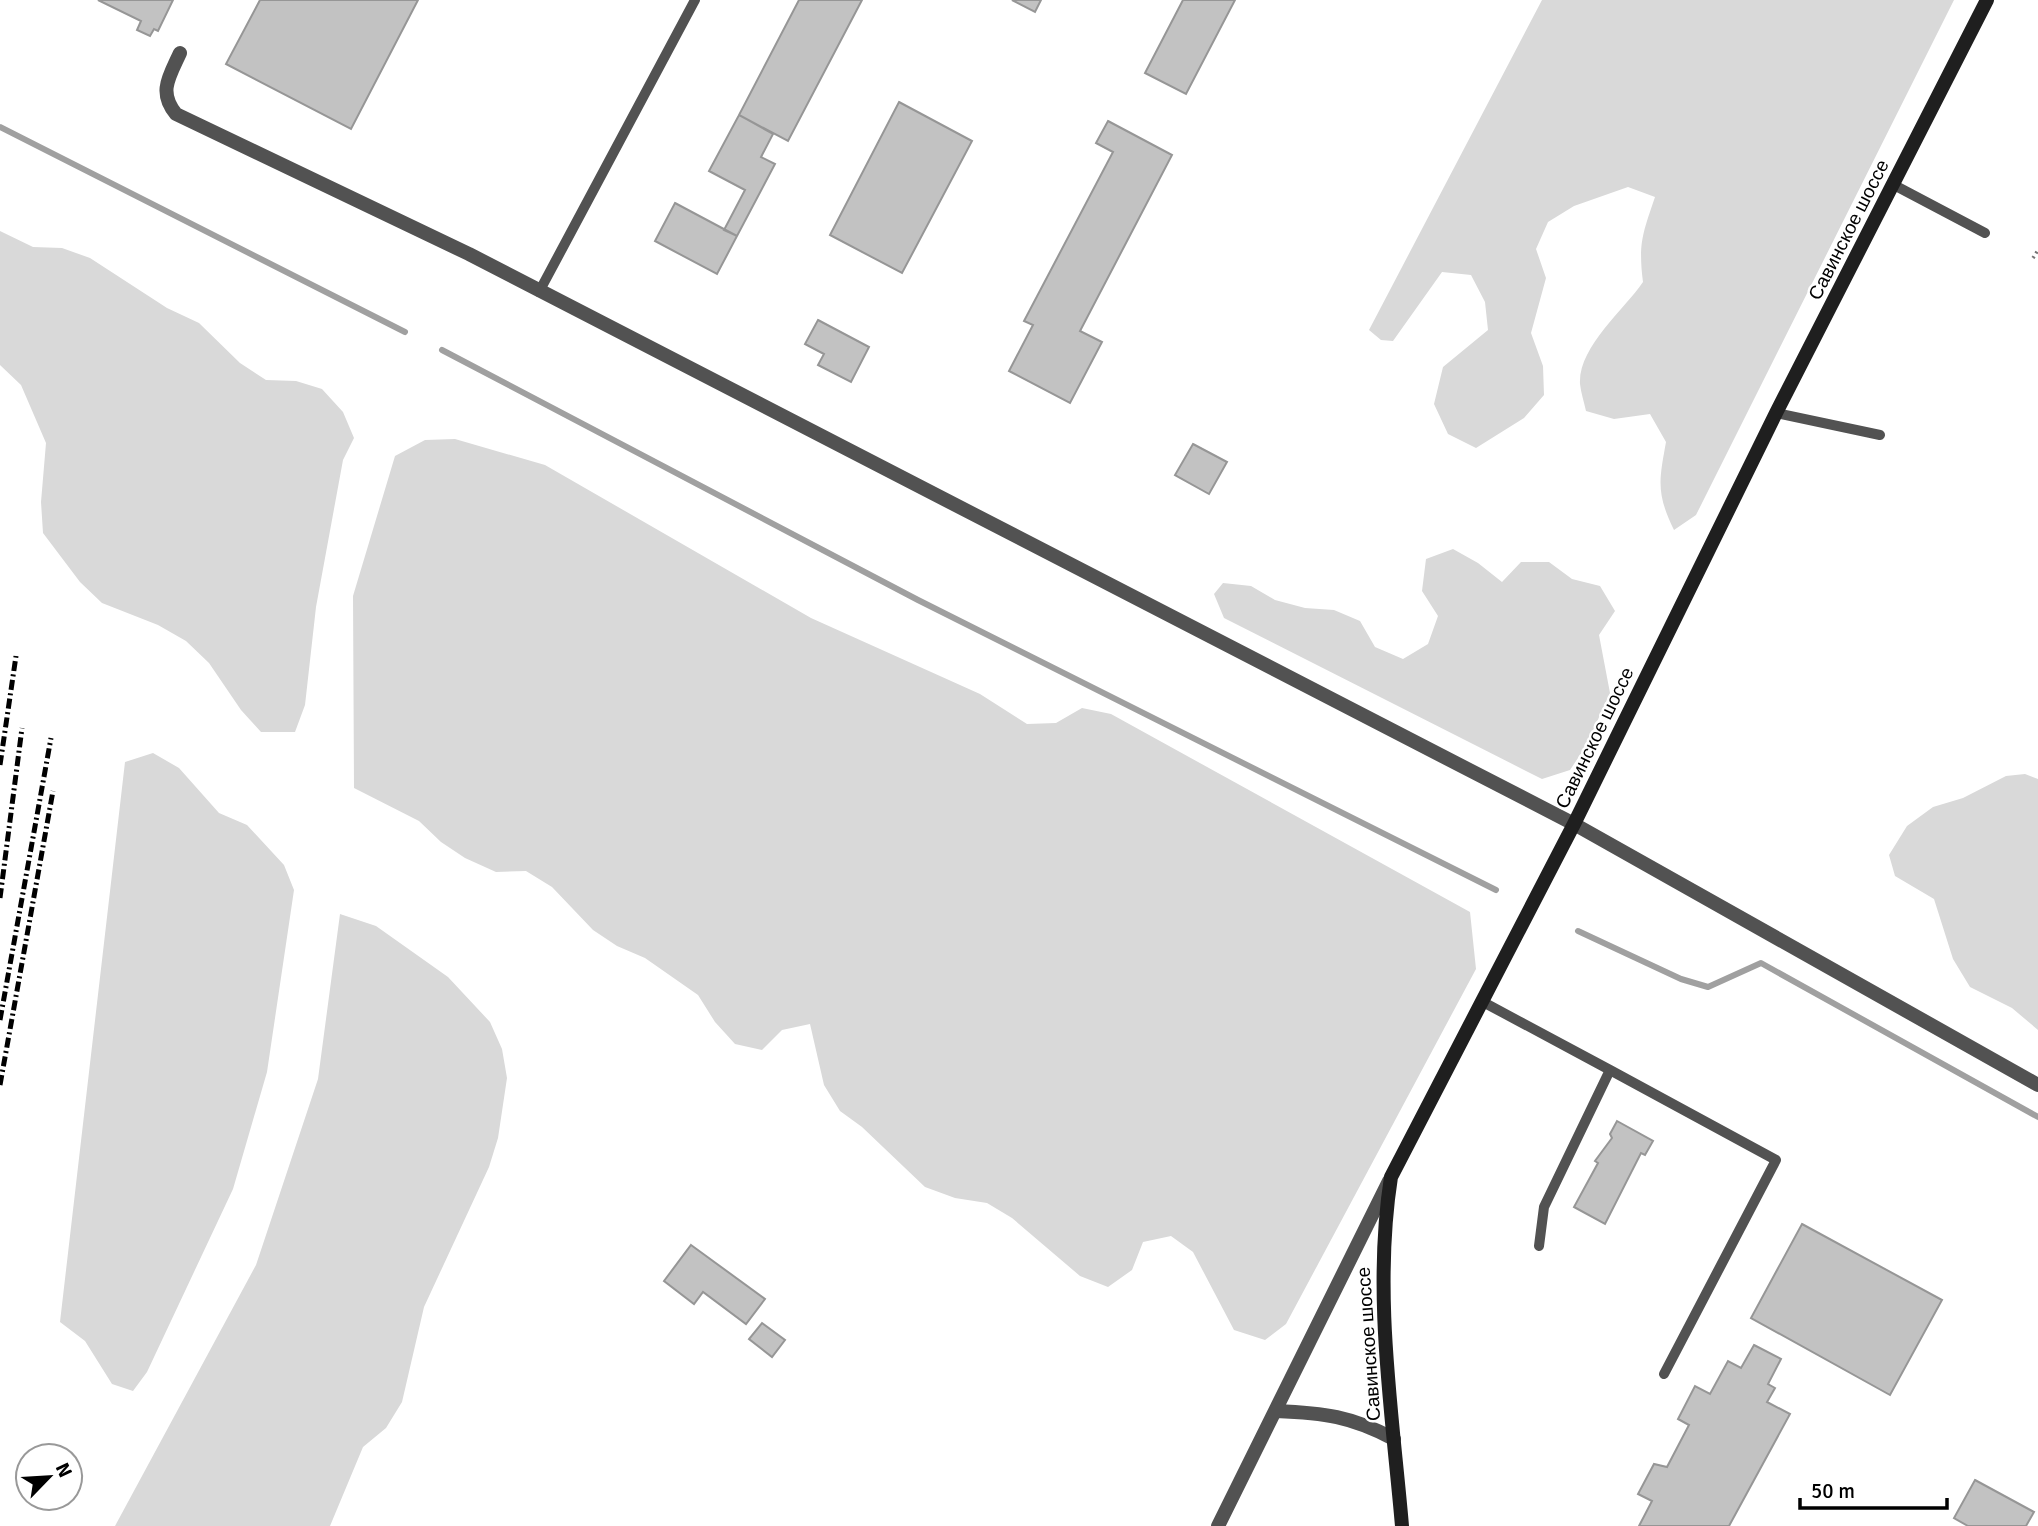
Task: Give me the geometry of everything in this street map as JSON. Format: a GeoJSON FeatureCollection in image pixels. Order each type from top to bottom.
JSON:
{"type":"FeatureCollection","features":[{"type":"Feature","properties":{"kind":"street","name":"Савинское шоссе"},"geometry":{"type":"LineString","coordinates":[[1402,1526],[1382,1291],[1384,1223],[1391,1177],[1574,824],[1776,413],[1987,0]]}},
{"type":"Feature","properties":{"kind":"street"},"geometry":{"type":"LineString","coordinates":[[180,53],[165,84],[166,102],[176,114],[469,254],[1574,824],[2038,1085]]}},
{"type":"Feature","properties":{"kind":"street"},"geometry":{"type":"LineString","coordinates":[[1218,1526],[1391,1177]]}},
{"type":"Feature","properties":{"kind":"street"},"geometry":{"type":"LineString","coordinates":[[1276,1410],[1331,1414],[1373,1427],[1394,1439]]}},
{"type":"Feature","properties":{"kind":"lane"},"geometry":{"type":"LineString","coordinates":[[540,292],[695,0]]}},
{"type":"Feature","properties":{"kind":"lane"},"geometry":{"type":"LineString","coordinates":[[1894,185],[1985,233]]}},
{"type":"Feature","properties":{"kind":"lane"},"geometry":{"type":"LineString","coordinates":[[1776,413],[1880,435]]}},
{"type":"Feature","properties":{"kind":"lane"},"geometry":{"type":"LineString","coordinates":[[1483,1002],[1776,1160],[1664,1374]]}},
{"type":"Feature","properties":{"kind":"lane"},"geometry":{"type":"LineString","coordinates":[[1539,1247],[1544,1207],[1609,1070]]}},
{"type":"Feature","properties":{"kind":"path"},"geometry":{"type":"LineString","coordinates":[[2033,258],[2038,250]]}},
{"type":"Feature","properties":{"kind":"shaded area"},"geometry":{"type":"Polygon","coordinates":[[[1542,0],[1954,0],[1696,515],[1674,530],[1664,506],[1661,487],[1666,442],[1650,414],[1614,419],[1586,411],[1580,384],[1581,370],[1594,343],[1643,282],[1643,238],[1655,197],[1628,187],[1574,206],[1548,222],[1536,249],[1546,278],[1531,333],[1543,366],[1544,395],[1524,418],[1476,448],[1448,434],[1434,404],[1443,367],[1488,330],[1485,302],[1471,275],[1442,272],[1393,341],[1381,340],[1369,330],[1542,0]]]}},
{"type":"Feature","properties":{"kind":"shaded area"},"geometry":{"type":"Polygon","coordinates":[[[0,231],[33,247],[62,248],[90,258],[167,308],[199,323],[240,363],[266,380],[296,381],[322,389],[343,412],[354,438],[343,460],[316,607],[305,705],[295,732],[261,732],[241,710],[209,663],[186,641],[158,625],[102,603],[80,582],[43,533],[41,502],[46,443],[21,385],[0,365],[0,231]]]}},
{"type":"Feature","properties":{"kind":"shaded area"},"geometry":{"type":"Polygon","coordinates":[[[455,439],[545,465],[811,618],[980,694],[1027,724],[1056,723],[1082,708],[1111,714],[1470,912],[1476,969],[1286,1324],[1265,1340],[1234,1330],[1193,1252],[1171,1236],[1143,1242],[1132,1270],[1108,1287],[1080,1276],[1012,1218],[987,1203],[955,1198],[925,1187],[862,1127],[840,1111],[824,1085],[810,1024],[782,1030],[762,1050],[735,1044],[715,1022],[698,995],[645,958],[617,946],[593,930],[552,887],[526,871],[496,872],[465,858],[441,842],[419,821],[354,788],[353,596],[395,456],[425,440],[455,439]]]}},
{"type":"Feature","properties":{"kind":"shaded area"},"geometry":{"type":"Polygon","coordinates":[[[1453,549],[1478,563],[1502,582],[1521,562],[1549,562],[1572,579],[1600,586],[1615,611],[1599,635],[1610,693],[1586,746],[1570,770],[1542,779],[1224,618],[1214,594],[1223,583],[1251,586],[1275,600],[1305,608],[1334,610],[1360,621],[1375,647],[1403,659],[1428,644],[1438,616],[1422,591],[1426,559],[1453,549]]]}},
{"type":"Feature","properties":{"kind":"shaded area"},"geometry":{"type":"Polygon","coordinates":[[[153,753],[179,768],[219,813],[247,825],[284,865],[294,890],[267,1072],[233,1189],[147,1372],[133,1391],[112,1384],[85,1341],[60,1322],[125,762],[153,753]]]}},
{"type":"Feature","properties":{"kind":"shaded area"},"geometry":{"type":"Polygon","coordinates":[[[2025,774],[2038,779],[2038,1030],[2012,1008],[1970,987],[1953,959],[1934,899],[1895,876],[1889,855],[1907,826],[1933,807],[1963,798],[2006,776],[2025,774]]]}},
{"type":"Feature","properties":{"kind":"shaded area"},"geometry":{"type":"Polygon","coordinates":[[[340,914],[376,926],[448,977],[490,1022],[502,1049],[507,1078],[498,1138],[489,1167],[424,1307],[402,1402],[386,1428],[363,1447],[330,1526],[115,1526],[256,1265],[318,1079],[340,914]]]}},
{"type":"Feature","properties":{"kind":"building"},"geometry":{"type":"Polygon","coordinates":[[[98,0],[173,0],[158,31],[154,29],[150,36],[137,30],[141,21],[98,0]]]}},
{"type":"Feature","properties":{"kind":"building"},"geometry":{"type":"Polygon","coordinates":[[[260,0],[418,0],[351,129],[226,64],[260,0]]]}},
{"type":"Feature","properties":{"kind":"building"},"geometry":{"type":"Polygon","coordinates":[[[799,0],[862,0],[788,141],[739,115],[799,0]]]}},
{"type":"Feature","properties":{"kind":"building"},"geometry":{"type":"Polygon","coordinates":[[[1012,0],[1041,0],[1035,12],[1012,0]]]}},
{"type":"Feature","properties":{"kind":"building"},"geometry":{"type":"Polygon","coordinates":[[[1183,0],[1235,0],[1186,94],[1145,73],[1183,0]]]}},
{"type":"Feature","properties":{"kind":"building"},"geometry":{"type":"Polygon","coordinates":[[[899,102],[972,141],[902,273],[830,235],[899,102]]]}},
{"type":"Feature","properties":{"kind":"building"},"geometry":{"type":"Polygon","coordinates":[[[739,115],[773,134],[761,157],[775,164],[737,236],[724,230],[745,190],[709,171],[739,115]]]}},
{"type":"Feature","properties":{"kind":"building"},"geometry":{"type":"Polygon","coordinates":[[[1108,121],[1172,155],[1080,331],[1102,342],[1070,403],[1009,371],[1033,325],[1024,321],[1113,152],[1096,143],[1108,121]]]}},
{"type":"Feature","properties":{"kind":"building"},"geometry":{"type":"Polygon","coordinates":[[[675,203],[737,236],[717,274],[655,241],[675,203]]]}},
{"type":"Feature","properties":{"kind":"building"},"geometry":{"type":"Polygon","coordinates":[[[818,320],[869,347],[851,382],[818,365],[824,354],[805,344],[818,320]]]}},
{"type":"Feature","properties":{"kind":"building"},"geometry":{"type":"Polygon","coordinates":[[[1193,444],[1227,462],[1209,494],[1175,475],[1193,444]]]}},
{"type":"Feature","properties":{"kind":"building"},"geometry":{"type":"Polygon","coordinates":[[[1617,1121],[1653,1141],[1645,1155],[1641,1153],[1605,1224],[1574,1207],[1598,1163],[1595,1161],[1612,1138],[1610,1134],[1617,1121]]]}},
{"type":"Feature","properties":{"kind":"building"},"geometry":{"type":"Polygon","coordinates":[[[1802,1224],[1942,1300],[1890,1395],[1751,1318],[1802,1224]]]}},
{"type":"Feature","properties":{"kind":"building"},"geometry":{"type":"Polygon","coordinates":[[[691,1245],[765,1299],[746,1324],[703,1292],[694,1304],[664,1281],[691,1245]]]}},
{"type":"Feature","properties":{"kind":"building"},"geometry":{"type":"Polygon","coordinates":[[[762,1323],[785,1340],[772,1357],[749,1339],[762,1323]]]}},
{"type":"Feature","properties":{"kind":"building"},"geometry":{"type":"Polygon","coordinates":[[[1754,1345],[1781,1359],[1768,1384],[1775,1388],[1767,1402],[1790,1414],[1729,1526],[1639,1526],[1652,1501],[1638,1494],[1654,1464],[1667,1467],[1689,1425],[1678,1419],[1695,1386],[1710,1394],[1728,1361],[1741,1368],[1754,1345]]]}},
{"type":"Feature","properties":{"kind":"building"},"geometry":{"type":"Polygon","coordinates":[[[1975,1480],[2034,1512],[2026,1526],[1968,1526],[1954,1518],[1975,1480]]]}},
{"type":"Feature","properties":{"kind":"waterway"},"geometry":{"type":"LineString","coordinates":[[0,127],[405,332]]}},
{"type":"Feature","properties":{"kind":"waterway"},"geometry":{"type":"LineString","coordinates":[[442,350],[918,600],[1496,890]]}},
{"type":"Feature","properties":{"kind":"waterway"},"geometry":{"type":"LineString","coordinates":[[1578,931],[1681,979],[1708,987],[1761,963],[2038,1117]]}},
{"type":"Feature","properties":{"kind":"railway"},"geometry":{"type":"LineString","coordinates":[[0,765],[16,656]]}},
{"type":"Feature","properties":{"kind":"railway"},"geometry":{"type":"LineString","coordinates":[[0,898],[22,728]]}},
{"type":"Feature","properties":{"kind":"railway"},"geometry":{"type":"LineString","coordinates":[[0,1020],[51,738]]}},
{"type":"Feature","properties":{"kind":"railway"},"geometry":{"type":"LineString","coordinates":[[0,1085],[53,791]]}}]}
